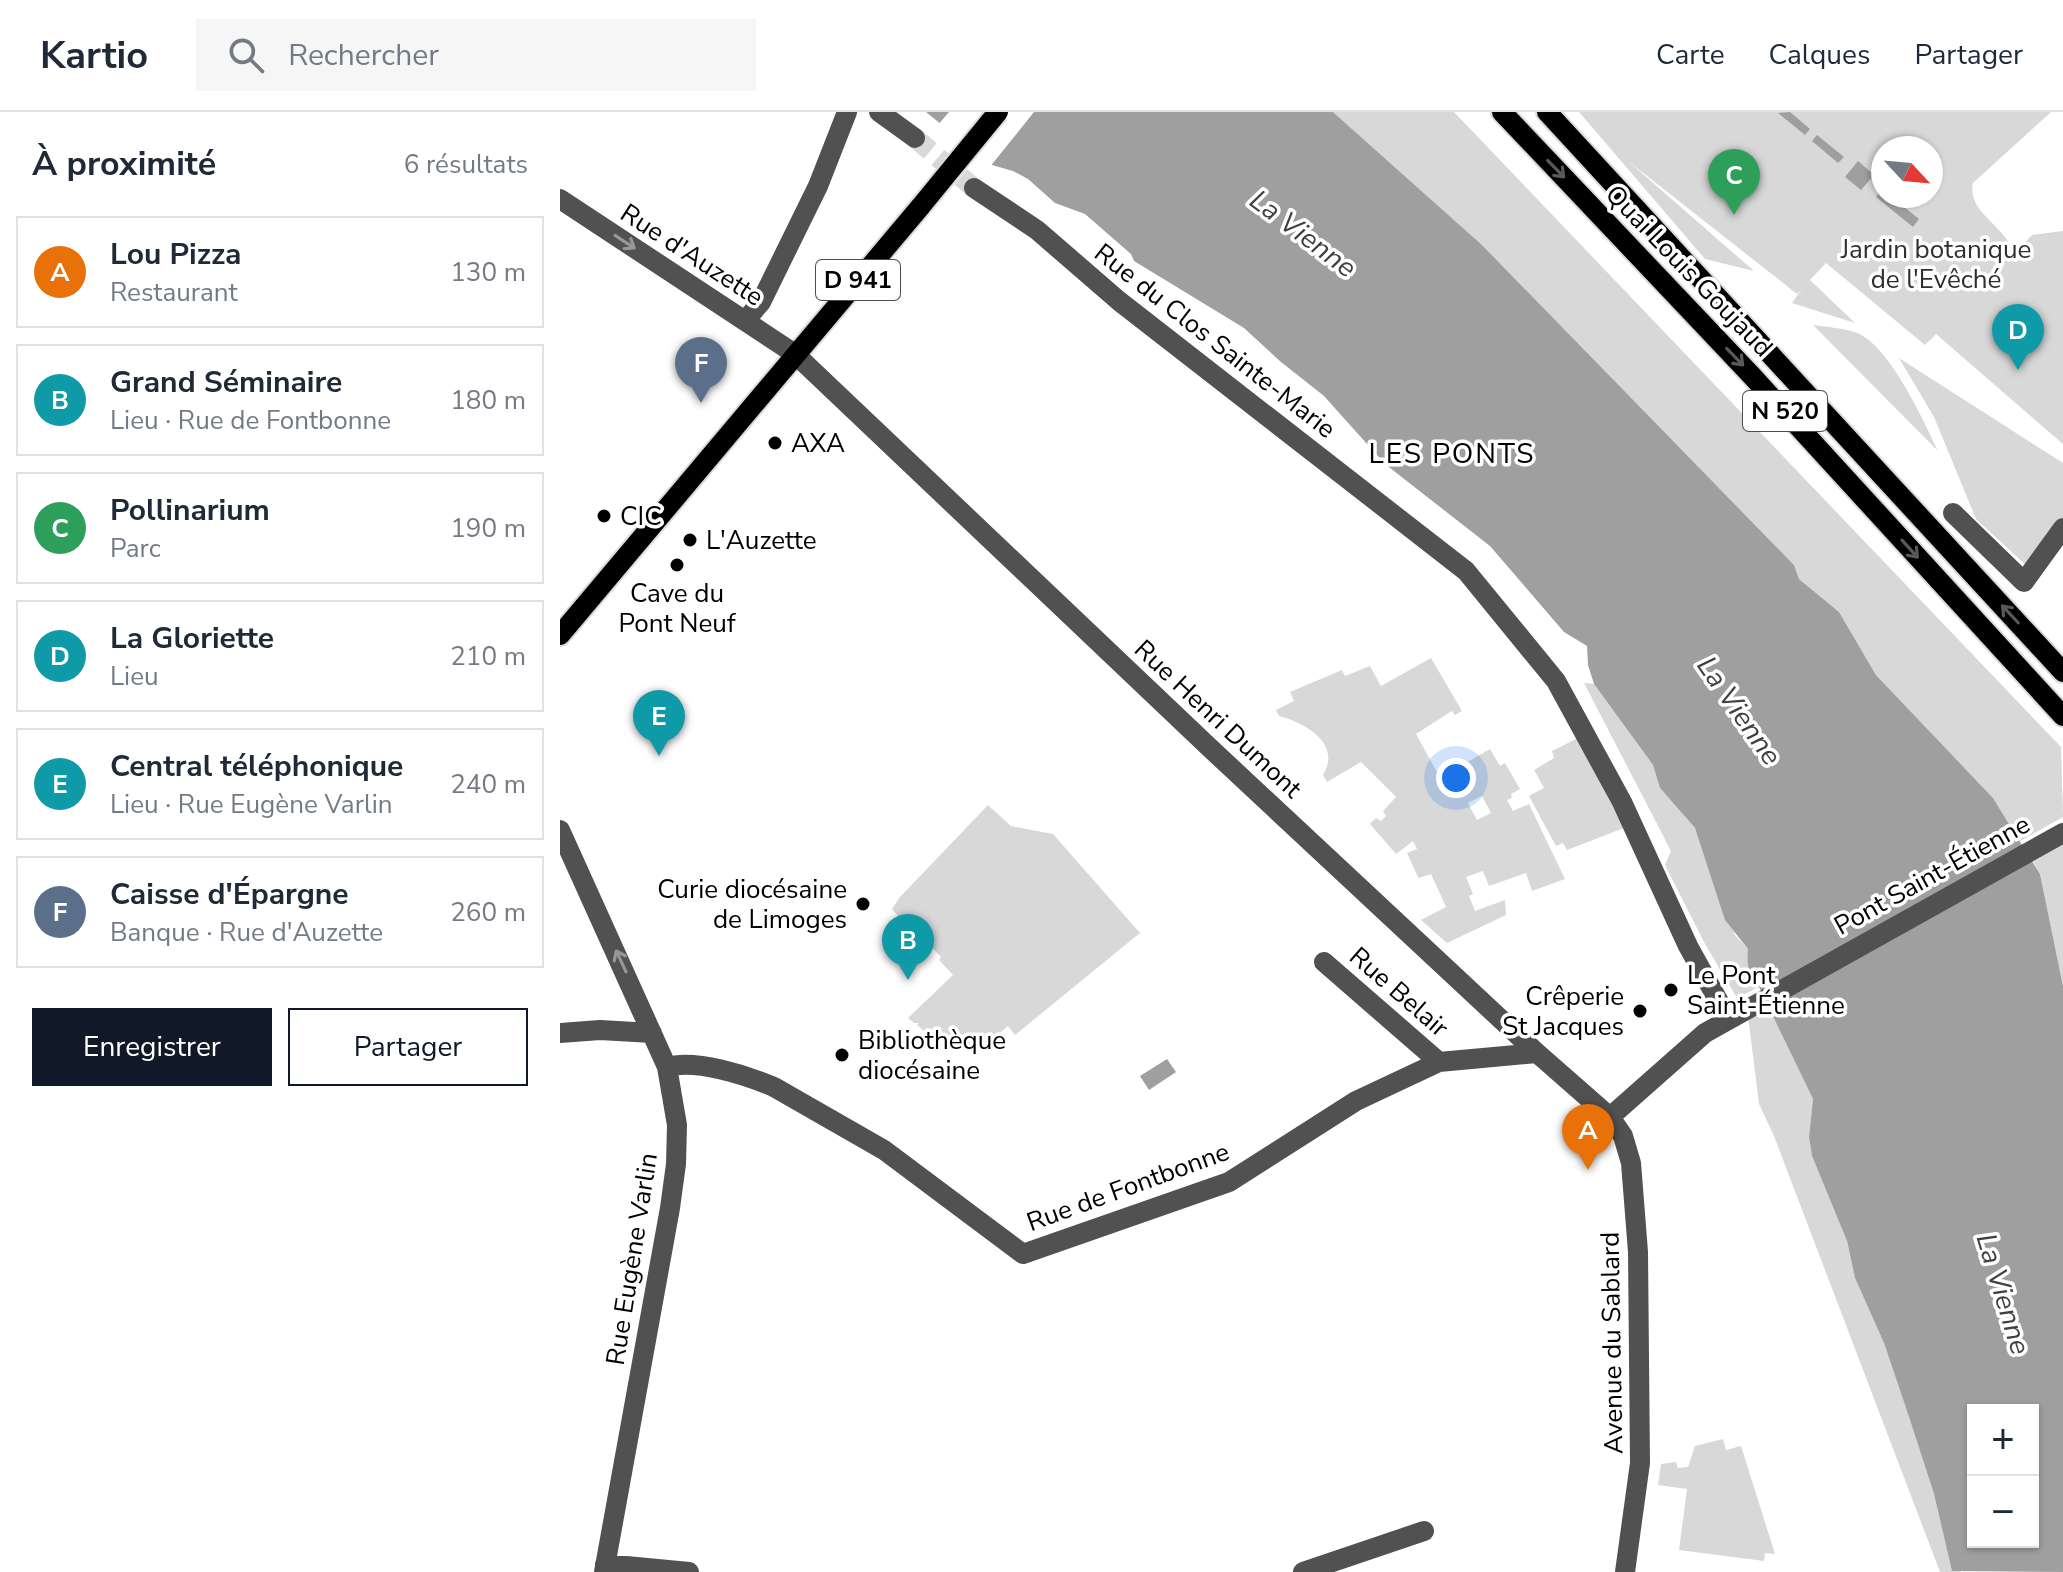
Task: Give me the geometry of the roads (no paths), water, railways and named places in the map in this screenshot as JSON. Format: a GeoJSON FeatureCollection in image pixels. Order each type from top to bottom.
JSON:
{"type":"FeatureCollection","features":[{"type":"Feature","properties":{"kind":"main road","name":"D 941"},"geometry":{"type":"LineString","coordinates":[[560,635],[998,112]]}},
{"type":"Feature","properties":{"kind":"main road","name":"Quai Louis Goujaud"},"geometry":{"type":"LineString","coordinates":[[1502,112],[1753,377],[2063,716]]}},
{"type":"Feature","properties":{"kind":"main road","name":"Quai Louis Goujaud"},"geometry":{"type":"LineString","coordinates":[[1547,112],[2063,672]]}},
{"type":"Feature","properties":{"kind":"street"},"geometry":{"type":"LineString","coordinates":[[745,321],[761,302],[818,186],[847,112]]}},
{"type":"Feature","properties":{"kind":"street"},"geometry":{"type":"LineString","coordinates":[[879,112],[915,138]]}},
{"type":"Feature","properties":{"kind":"street","name":"Rue du Clos Sainte-Marie"},"geometry":{"type":"LineString","coordinates":[[974,188],[1037,230],[1119,301],[1466,571],[1556,681],[1622,802],[1688,946],[1735,1014]]}},
{"type":"Feature","properties":{"kind":"street","name":"Rue d'Auzette"},"geometry":{"type":"LineString","coordinates":[[560,199],[795,354]]}},
{"type":"Feature","properties":{"kind":"street","name":"Rue Henri Dumont"},"geometry":{"type":"LineString","coordinates":[[795,354],[1537,1053],[1610,1117]]}},
{"type":"Feature","properties":{"kind":"street"},"geometry":{"type":"LineString","coordinates":[[1953,513],[2024,582],[2063,528]]}},
{"type":"Feature","properties":{"kind":"street","name":"Rue Eugène Varlin"},"geometry":{"type":"LineString","coordinates":[[560,830],[667,1067],[677,1125],[676,1164],[604,1568]]}},
{"type":"Feature","properties":{"kind":"street","name":"Pont Saint-Étienne"},"geometry":{"type":"LineString","coordinates":[[1610,1117],[1677,1055],[1735,1014],[2063,833]]}},
{"type":"Feature","properties":{"kind":"street","name":"Rue Belair"},"geometry":{"type":"LineString","coordinates":[[1324,962],[1439,1062]]}},
{"type":"Feature","properties":{"kind":"street"},"geometry":{"type":"LineString","coordinates":[[560,1033],[600,1030],[652,1033]]}},
{"type":"Feature","properties":{"kind":"street","name":"Rue de Fontbonne"},"geometry":{"type":"LineString","coordinates":[[667,1067],[689,1064],[755,1079],[774,1087],[884,1150],[1023,1254],[1229,1182],[1356,1101],[1439,1062],[1537,1053]]}},
{"type":"Feature","properties":{"kind":"street","name":"Avenue du Sablard"},"geometry":{"type":"LineString","coordinates":[[1610,1117],[1623,1136],[1631,1163],[1638,1263],[1640,1463],[1625,1572]]}},
{"type":"Feature","properties":{"kind":"street"},"geometry":{"type":"LineString","coordinates":[[1303,1572],[1424,1531]]}},
{"type":"Feature","properties":{"kind":"street"},"geometry":{"type":"LineString","coordinates":[[604,1568],[689,1572]]}},
{"type":"Feature","properties":{"kind":"water","name":"La Vienne"},"geometry":{"type":"Polygon","coordinates":[[[926,112],[1333,112],[1482,245],[1794,565],[1799,579],[1839,612],[1876,675],[1993,798],[2040,874],[2063,986],[2063,1572],[1952,1571],[1934,1494],[1909,1417],[1884,1343],[1855,1278],[1847,1241],[1812,1156],[1809,1137],[1813,1099],[1751,974],[1748,949],[1725,920],[1695,828],[1660,788],[1653,765],[1594,684],[1588,665],[1587,646],[1564,632],[1490,546],[1385,464],[1324,396],[1244,328],[1134,261],[1131,254],[1085,214],[1055,203],[1028,179],[992,165],[926,112]]]}},
{"type":"Feature","properties":{"kind":"water"},"geometry":{"type":"Polygon","coordinates":[[[1790,112],[1810,129],[1805,135],[1778,113],[1790,112]]]}},
{"type":"Feature","properties":{"kind":"water"},"geometry":{"type":"Polygon","coordinates":[[[1817,135],[1844,157],[1838,163],[1812,141],[1817,135]]]}},
{"type":"Feature","properties":{"kind":"water"},"geometry":{"type":"Polygon","coordinates":[[[1858,161],[1871,172],[1871,178],[1861,190],[1845,177],[1858,161]]]}},
{"type":"Feature","properties":{"kind":"water"},"geometry":{"type":"Polygon","coordinates":[[[1890,208],[1905,208],[1919,219],[1913,227],[1890,208]]]}},
{"type":"Feature","properties":{"kind":"water"},"geometry":{"type":"Polygon","coordinates":[[[1167,1059],[1176,1072],[1149,1090],[1140,1076],[1167,1059]]]}},
{"type":"Feature","properties":{"kind":"tunnel"},"geometry":{"type":"LineString","coordinates":[[915,138],[974,188]]}},
{"type":"Feature","properties":{"kind":"place","name":"Pollinarium"},"geometry":{"type":"Point","coordinates":[1734,215]}},
{"type":"Feature","properties":{"kind":"place","name":"La Gloriette"},"geometry":{"type":"Point","coordinates":[2018,370]}},
{"type":"Feature","properties":{"kind":"place","name":"Caisse d'Épargne"},"geometry":{"type":"Point","coordinates":[701,403]}},
{"type":"Feature","properties":{"kind":"place","name":"AXA"},"geometry":{"type":"Point","coordinates":[775,443]}},
{"type":"Feature","properties":{"kind":"place","name":"CIC"},"geometry":{"type":"Point","coordinates":[604,516]}},
{"type":"Feature","properties":{"kind":"place","name":"L'Auzette"},"geometry":{"type":"Point","coordinates":[690,540]}},
{"type":"Feature","properties":{"kind":"place","name":"Cave du Pont Neuf"},"geometry":{"type":"Point","coordinates":[677,565]}},
{"type":"Feature","properties":{"kind":"place","name":"Central téléphonique"},"geometry":{"type":"Point","coordinates":[659,756]}},
{"type":"Feature","properties":{"kind":"place","name":"Curie diocésaine de Limoges"},"geometry":{"type":"Point","coordinates":[863,904]}},
{"type":"Feature","properties":{"kind":"place","name":"Grand Séminaire"},"geometry":{"type":"Point","coordinates":[908,980]}},
{"type":"Feature","properties":{"kind":"place","name":"Le Pont Saint-Étienne"},"geometry":{"type":"Point","coordinates":[1671,990]}},
{"type":"Feature","properties":{"kind":"place","name":"Crêperie St Jacques"},"geometry":{"type":"Point","coordinates":[1640,1011]}},
{"type":"Feature","properties":{"kind":"place","name":"Bibliothèque diocésaine"},"geometry":{"type":"Point","coordinates":[842,1055]}},
{"type":"Feature","properties":{"kind":"place","name":"Lou Pizza"},"geometry":{"type":"Point","coordinates":[1588,1170]}},
{"type":"Feature","properties":{"kind":"district","name":"LES PONTS"},"geometry":{"type":"Point","coordinates":[1452,454]}},
{"type":"Feature","properties":{"kind":"park label","name":"Jardin botanique de l'Evêché"},"geometry":{"type":"Point","coordinates":[1936,264]}}]}
